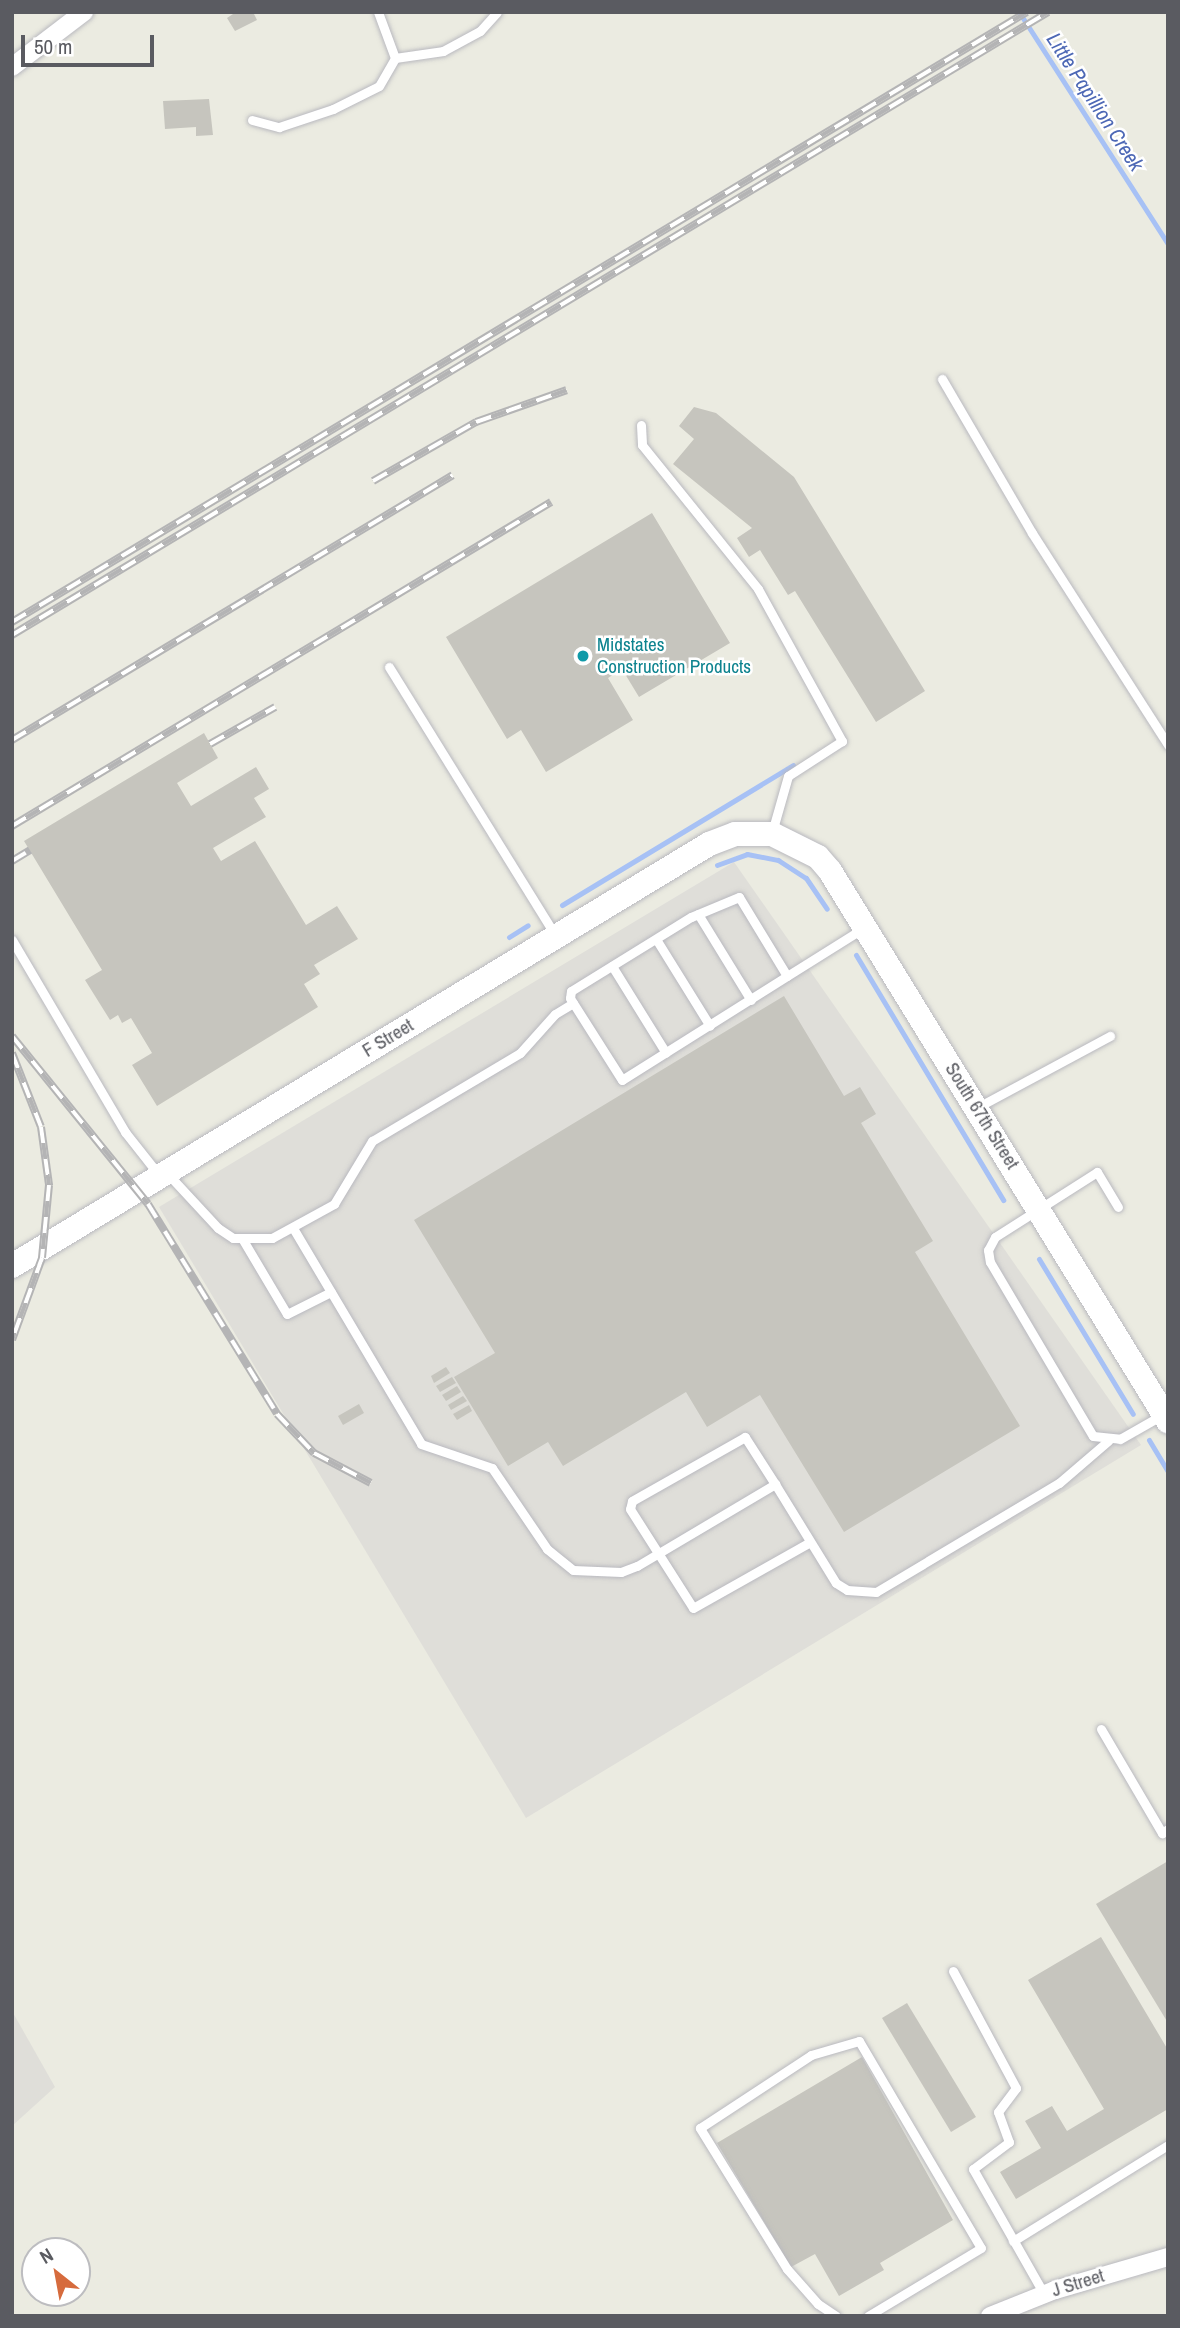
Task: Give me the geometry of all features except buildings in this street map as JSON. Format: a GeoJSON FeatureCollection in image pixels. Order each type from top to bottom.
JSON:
{"type":"FeatureCollection","features":[{"type":"Feature","properties":{"kind":"street"},"geometry":{"type":"LineString","coordinates":[[12,67],[85,12]]}},
{"type":"Feature","properties":{"kind":"street","name":"F Street"},"geometry":{"type":"LineString","coordinates":[[12,1266],[709,844],[735,834],[772,834]]}},
{"type":"Feature","properties":{"kind":"street","name":"South 67th Street"},"geometry":{"type":"LineString","coordinates":[[772,834],[818,857],[865,926],[1166,1418]]}},
{"type":"Feature","properties":{"kind":"street","name":"J Street"},"geometry":{"type":"LineString","coordinates":[[990,2316],[1044,2294],[1168,2257]]}},
{"type":"Feature","properties":{"kind":"lane"},"geometry":{"type":"LineString","coordinates":[[378,12],[395,58]]}},
{"type":"Feature","properties":{"kind":"lane"},"geometry":{"type":"LineString","coordinates":[[395,58],[443,51],[480,31],[496,12]]}},
{"type":"Feature","properties":{"kind":"lane"},"geometry":{"type":"LineString","coordinates":[[252,120],[279,127],[333,109],[379,86],[395,58]]}},
{"type":"Feature","properties":{"kind":"lane"},"geometry":{"type":"LineString","coordinates":[[942,379],[1032,533],[1168,745]]}},
{"type":"Feature","properties":{"kind":"lane"},"geometry":{"type":"LineString","coordinates":[[641,425],[642,445],[758,589],[842,741],[788,776],[772,834]]}},
{"type":"Feature","properties":{"kind":"lane"},"geometry":{"type":"LineString","coordinates":[[389,667],[555,937]]}},
{"type":"Feature","properties":{"kind":"lane"},"geometry":{"type":"LineString","coordinates":[[787,976],[738,897],[698,914],[571,991],[573,1003],[622,1080],[710,1026],[865,926]]}},
{"type":"Feature","properties":{"kind":"lane"},"geometry":{"type":"LineString","coordinates":[[698,914],[751,1000]]}},
{"type":"Feature","properties":{"kind":"lane"},"geometry":{"type":"LineString","coordinates":[[656,939],[710,1026]]}},
{"type":"Feature","properties":{"kind":"lane"},"geometry":{"type":"LineString","coordinates":[[12,940],[125,1132],[218,1228],[243,1240],[272,1238],[334,1204],[372,1140],[520,1053],[555,1014],[573,1003]]}},
{"type":"Feature","properties":{"kind":"lane"},"geometry":{"type":"LineString","coordinates":[[612,966],[666,1053]]}},
{"type":"Feature","properties":{"kind":"lane"},"geometry":{"type":"LineString","coordinates":[[977,1107],[1110,1036]]}},
{"type":"Feature","properties":{"kind":"lane"},"geometry":{"type":"LineString","coordinates":[[1108,1441],[1093,1436],[990,1262],[988,1250],[995,1237],[1097,1172],[1118,1207]]}},
{"type":"Feature","properties":{"kind":"lane"},"geometry":{"type":"LineString","coordinates":[[292,1228],[421,1444],[499,1473],[556,1560],[573,1570],[621,1572],[657,1555],[775,1484]]}},
{"type":"Feature","properties":{"kind":"lane"},"geometry":{"type":"LineString","coordinates":[[243,1240],[287,1314],[331,1292]]}},
{"type":"Feature","properties":{"kind":"lane"},"geometry":{"type":"LineString","coordinates":[[810,1542],[693,1608],[630,1509],[632,1501],[745,1437],[836,1583],[855,1592],[876,1592],[1059,1483],[1108,1441],[1166,1418]]}},
{"type":"Feature","properties":{"kind":"lane"},"geometry":{"type":"LineString","coordinates":[[1101,1729],[1162,1833],[1168,1829]]}},
{"type":"Feature","properties":{"kind":"lane"},"geometry":{"type":"LineString","coordinates":[[953,1971],[1016,2088],[998,2112],[1009,2142],[973,2169],[1044,2294]]}},
{"type":"Feature","properties":{"kind":"lane"},"geometry":{"type":"LineString","coordinates":[[836,2316],[818,2304],[787,2269],[701,2128],[811,2055],[859,2041],[981,2248],[868,2316]]}},
{"type":"Feature","properties":{"kind":"lane"},"geometry":{"type":"LineString","coordinates":[[1013,2241],[1168,2145]]}},
{"type":"Feature","properties":{"kind":"shaded area"},"geometry":{"type":"Polygon","coordinates":[[[734,862],[1141,1445],[526,1818],[159,1207],[734,862]]]}},
{"type":"Feature","properties":{"kind":"shaded area"},"geometry":{"type":"Polygon","coordinates":[[[12,2011],[55,2087],[12,2126],[12,2011]]]}},
{"type":"Feature","properties":{"kind":"waterway","name":"Little Papillion Creek"},"geometry":{"type":"LineString","coordinates":[[1019,12],[1168,244]]}},
{"type":"Feature","properties":{"kind":"waterway"},"geometry":{"type":"LineString","coordinates":[[562,905],[793,765]]}},
{"type":"Feature","properties":{"kind":"waterway"},"geometry":{"type":"LineString","coordinates":[[717,865],[747,854],[778,860],[806,878],[827,909]]}},
{"type":"Feature","properties":{"kind":"waterway"},"geometry":{"type":"LineString","coordinates":[[509,937],[528,925]]}},
{"type":"Feature","properties":{"kind":"waterway"},"geometry":{"type":"LineString","coordinates":[[856,955],[1003,1200]]}},
{"type":"Feature","properties":{"kind":"waterway"},"geometry":{"type":"LineString","coordinates":[[1039,1259],[1133,1414]]}},
{"type":"Feature","properties":{"kind":"waterway"},"geometry":{"type":"LineString","coordinates":[[1149,1440],[1168,1472]]}},
{"type":"Feature","properties":{"kind":"railway"},"geometry":{"type":"LineString","coordinates":[[12,622],[1027,12]]}},
{"type":"Feature","properties":{"kind":"railway"},"geometry":{"type":"LineString","coordinates":[[12,635],[1048,12]]}},
{"type":"Feature","properties":{"kind":"railway"},"geometry":{"type":"LineString","coordinates":[[373,481],[476,422],[567,390]]}},
{"type":"Feature","properties":{"kind":"railway"},"geometry":{"type":"LineString","coordinates":[[12,740],[453,475]]}},
{"type":"Feature","properties":{"kind":"railway"},"geometry":{"type":"LineString","coordinates":[[12,826],[551,502]]}},
{"type":"Feature","properties":{"kind":"railway"},"geometry":{"type":"LineString","coordinates":[[210,744],[275,707]]}},
{"type":"Feature","properties":{"kind":"railway"},"geometry":{"type":"LineString","coordinates":[[12,861],[30,850]]}},
{"type":"Feature","properties":{"kind":"railway"},"geometry":{"type":"LineString","coordinates":[[12,1036],[148,1204],[277,1414],[314,1453],[371,1483]]}},
{"type":"Feature","properties":{"kind":"railway"},"geometry":{"type":"LineString","coordinates":[[12,1053],[41,1127],[49,1185],[42,1258],[12,1340]]}},
{"type":"Feature","properties":{"kind":"place","name":"Midstates Construction Products"},"geometry":{"type":"Point","coordinates":[583,656]}}]}
